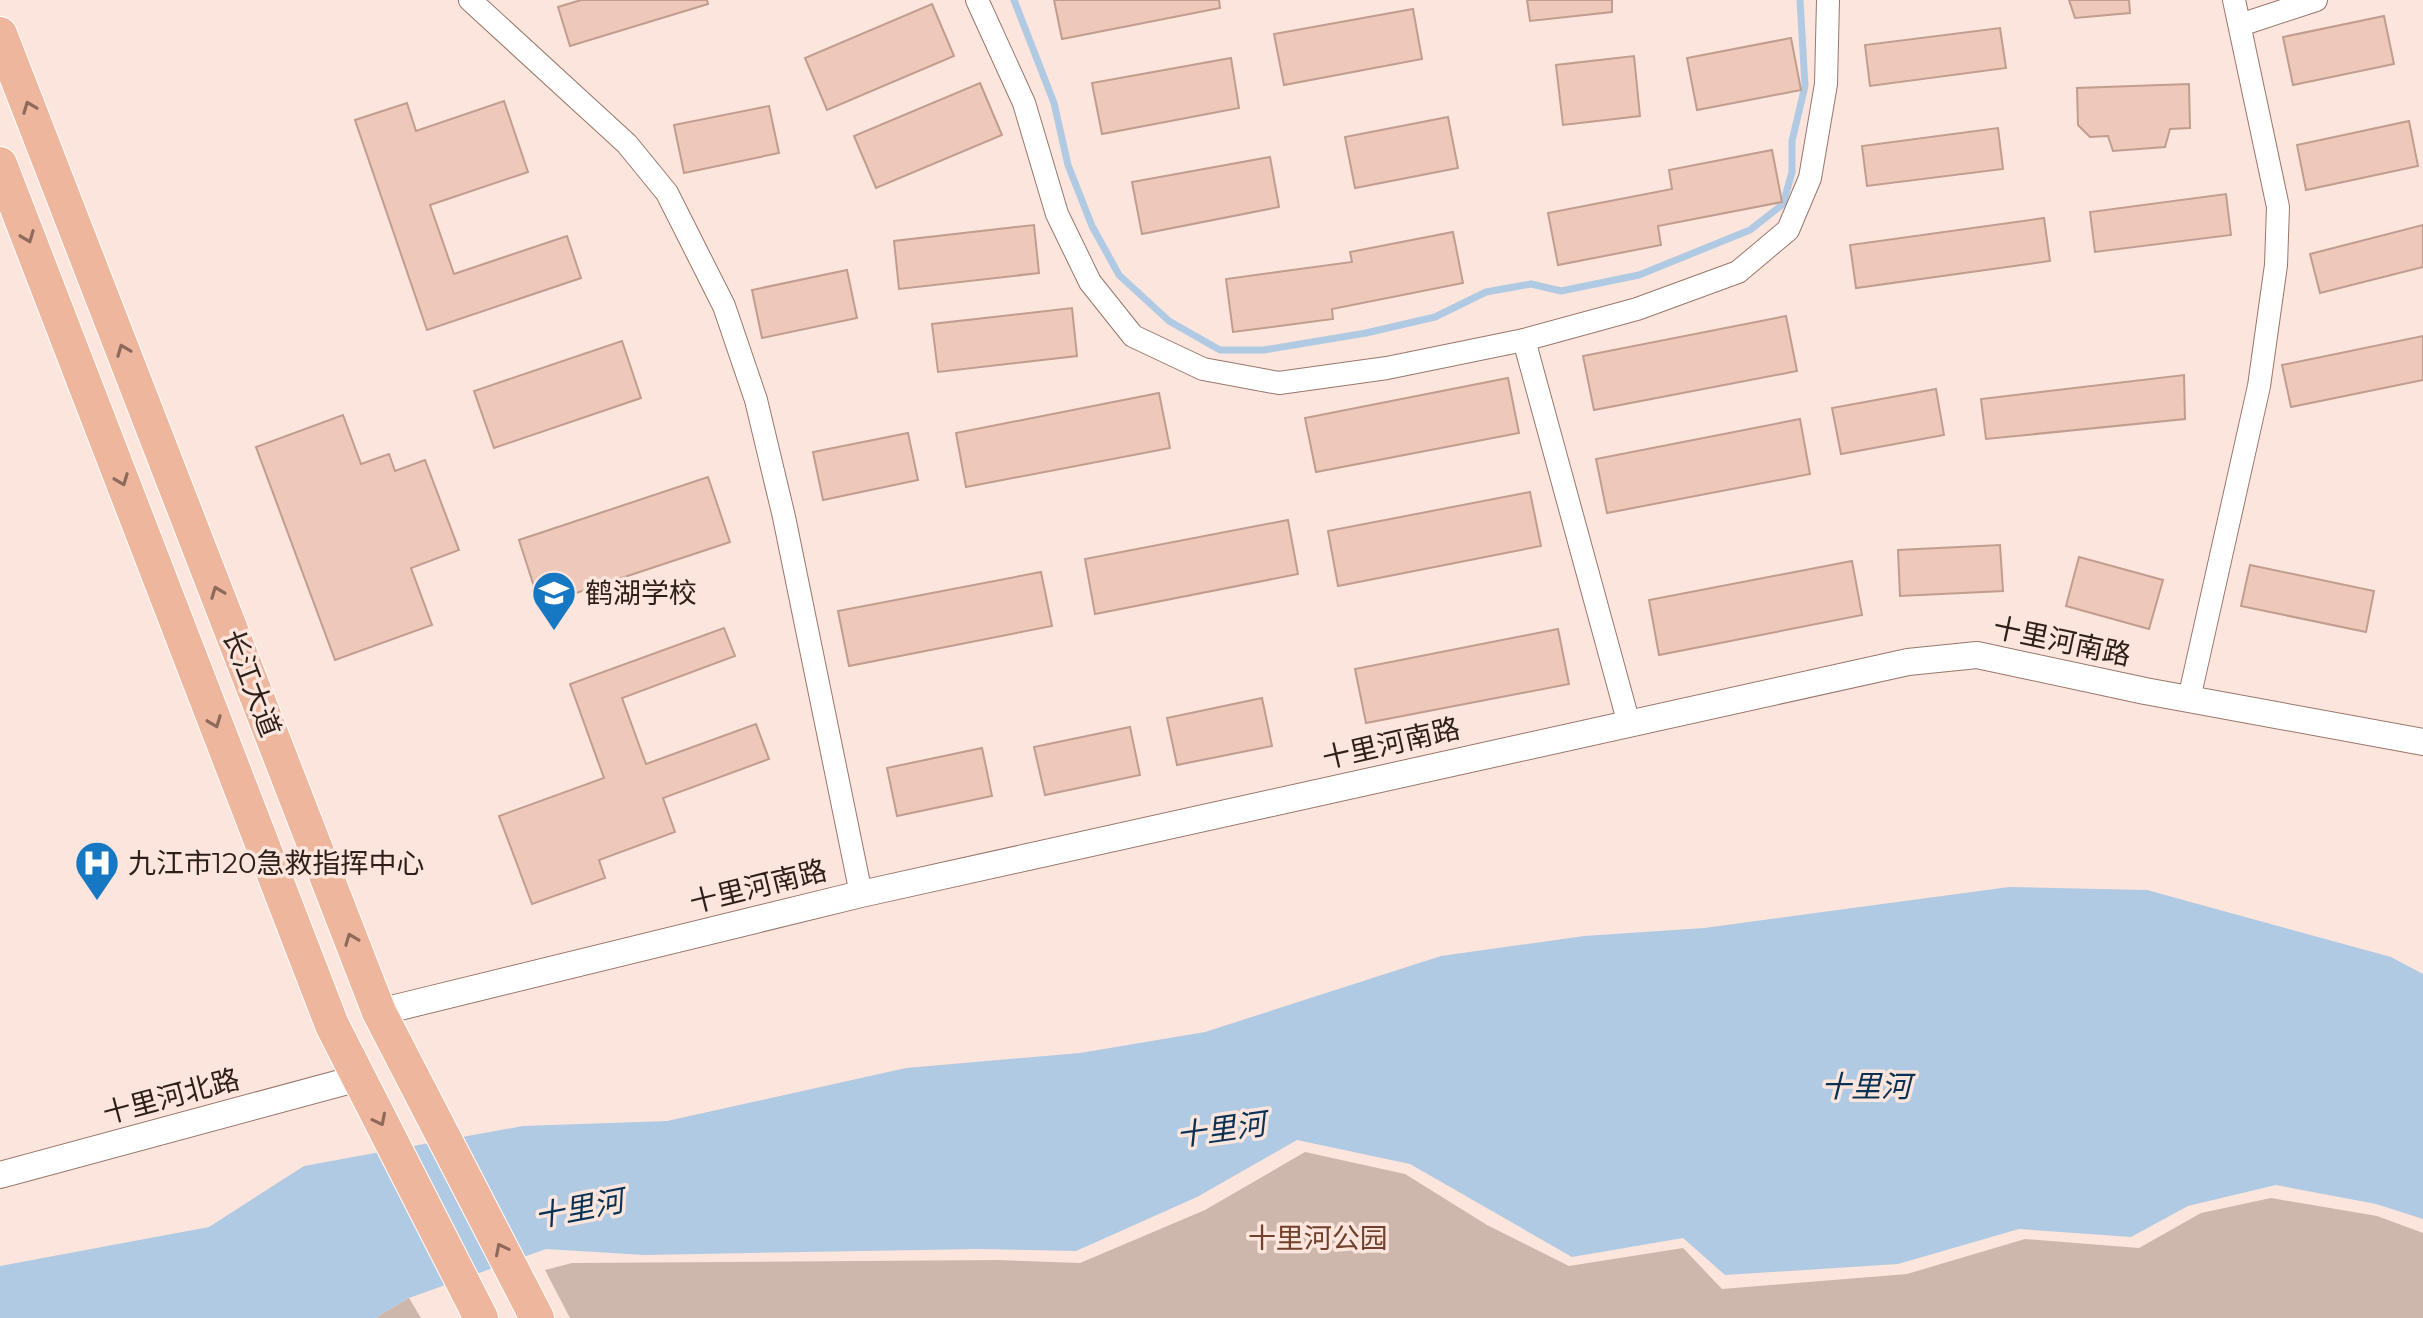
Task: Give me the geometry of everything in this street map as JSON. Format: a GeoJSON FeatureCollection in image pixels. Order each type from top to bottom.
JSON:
{"type":"FeatureCollection","features":[{"type":"Feature","properties":{"kind":"main road","name":"长江大道"},"geometry":{"type":"LineString","coordinates":[[0,34],[379,1012],[537,1318]]}},
{"type":"Feature","properties":{"kind":"main road","name":"长江大道"},"geometry":{"type":"LineString","coordinates":[[0,164],[332,1025],[481,1318]]}},
{"type":"Feature","properties":{"kind":"street"},"geometry":{"type":"LineString","coordinates":[[470,0],[637,156],[667,193],[724,306],[756,400],[781,502],[861,894]]}},
{"type":"Feature","properties":{"kind":"street"},"geometry":{"type":"LineString","coordinates":[[977,0],[1024,103],[1057,214],[1090,282],[1133,336],[1203,369],[1279,383],[1387,368],[1524,340],[1637,309],[1738,272],[1788,230],[1810,178],[1826,84],[1828,0]]}},
{"type":"Feature","properties":{"kind":"street"},"geometry":{"type":"LineString","coordinates":[[2189,699],[2259,386],[2276,265],[2278,207],[2234,0]]}},
{"type":"Feature","properties":{"kind":"street"},"geometry":{"type":"LineString","coordinates":[[2240,25],[2316,0]]}},
{"type":"Feature","properties":{"kind":"street"},"geometry":{"type":"LineString","coordinates":[[1524,340],[1629,724]]}},
{"type":"Feature","properties":{"kind":"street","name":"十里河南路"},"geometry":{"type":"LineString","coordinates":[[379,1012],[861,894],[1908,662],[1977,655],[2189,699],[2423,742]]}},
{"type":"Feature","properties":{"kind":"street","name":"十里河北路"},"geometry":{"type":"LineString","coordinates":[[0,1175],[359,1078]]}},
{"type":"Feature","properties":{"kind":"green space","name":"十里河公园"},"geometry":{"type":"Polygon","coordinates":[[[1305,1152],[1405,1174],[1487,1225],[1569,1266],[1683,1248],[1722,1289],[1907,1274],[2025,1239],[2139,1248],[2201,1213],[2271,1198],[2377,1216],[2423,1233],[2423,1318],[570,1318],[545,1270],[572,1263],[999,1260],[1080,1263],[1205,1210],[1305,1152]]]}},
{"type":"Feature","properties":{"kind":"green space"},"geometry":{"type":"Polygon","coordinates":[[[409,1298],[421,1318],[375,1318],[409,1298]]]}},
{"type":"Feature","properties":{"kind":"water","name":"十里河"},"geometry":{"type":"Polygon","coordinates":[[[2009,887],[2147,890],[2391,957],[2423,974],[2423,1219],[2376,1204],[2276,1185],[2188,1206],[2131,1237],[2019,1229],[1898,1264],[1725,1275],[1683,1238],[1572,1257],[1410,1164],[1297,1140],[1197,1197],[1076,1251],[977,1249],[644,1255],[546,1249],[409,1298],[375,1318],[0,1318],[0,1266],[209,1227],[304,1166],[523,1126],[667,1121],[906,1068],[1080,1053],[1205,1032],[1441,956],[1584,936],[1704,928],[2009,887]]]}},
{"type":"Feature","properties":{"kind":"building"},"geometry":{"type":"Polygon","coordinates":[[[581,0],[707,0],[708,4],[570,46],[558,7],[581,0]]]}},
{"type":"Feature","properties":{"kind":"building"},"geometry":{"type":"Polygon","coordinates":[[[1054,0],[1219,0],[1220,8],[1062,39],[1054,0]]]}},
{"type":"Feature","properties":{"kind":"building"},"geometry":{"type":"Polygon","coordinates":[[[1527,0],[1612,0],[1612,12],[1530,21],[1527,0]]]}},
{"type":"Feature","properties":{"kind":"building"},"geometry":{"type":"Polygon","coordinates":[[[2069,0],[2129,0],[2130,13],[2075,18],[2069,0]]]}},
{"type":"Feature","properties":{"kind":"building"},"geometry":{"type":"Polygon","coordinates":[[[932,4],[954,56],[827,110],[805,58],[932,4]]]}},
{"type":"Feature","properties":{"kind":"building"},"geometry":{"type":"Polygon","coordinates":[[[1413,9],[1422,59],[1284,85],[1274,34],[1413,9]]]}},
{"type":"Feature","properties":{"kind":"building"},"geometry":{"type":"Polygon","coordinates":[[[2384,16],[2394,64],[2293,85],[2283,37],[2384,16]]]}},
{"type":"Feature","properties":{"kind":"building"},"geometry":{"type":"Polygon","coordinates":[[[2000,28],[2006,68],[1870,86],[1865,45],[2000,28]]]}},
{"type":"Feature","properties":{"kind":"building"},"geometry":{"type":"Polygon","coordinates":[[[1791,38],[1801,90],[1697,110],[1687,58],[1791,38]]]}},
{"type":"Feature","properties":{"kind":"building"},"geometry":{"type":"Polygon","coordinates":[[[1634,56],[1640,116],[1563,125],[1556,65],[1634,56]]]}},
{"type":"Feature","properties":{"kind":"building"},"geometry":{"type":"Polygon","coordinates":[[[1231,58],[1239,108],[1102,134],[1092,83],[1231,58]]]}},
{"type":"Feature","properties":{"kind":"building"},"geometry":{"type":"Polygon","coordinates":[[[980,83],[1002,135],[876,188],[854,136],[980,83]]]}},
{"type":"Feature","properties":{"kind":"building"},"geometry":{"type":"Polygon","coordinates":[[[2189,84],[2190,128],[2170,129],[2165,147],[2113,151],[2108,136],[2090,137],[2078,125],[2077,88],[2189,84]]]}},
{"type":"Feature","properties":{"kind":"building"},"geometry":{"type":"Polygon","coordinates":[[[504,101],[528,172],[430,205],[454,274],[567,236],[581,278],[427,330],[355,120],[407,103],[416,131],[504,101]]]}},
{"type":"Feature","properties":{"kind":"building"},"geometry":{"type":"Polygon","coordinates":[[[769,106],[779,153],[684,173],[674,125],[769,106]]]}},
{"type":"Feature","properties":{"kind":"building"},"geometry":{"type":"Polygon","coordinates":[[[1448,117],[1458,168],[1355,188],[1345,137],[1448,117]]]}},
{"type":"Feature","properties":{"kind":"building"},"geometry":{"type":"Polygon","coordinates":[[[2409,121],[2418,166],[2306,190],[2297,145],[2409,121]]]}},
{"type":"Feature","properties":{"kind":"building"},"geometry":{"type":"Polygon","coordinates":[[[1998,128],[2003,169],[1867,186],[1862,146],[1998,128]]]}},
{"type":"Feature","properties":{"kind":"building"},"geometry":{"type":"Polygon","coordinates":[[[1772,150],[1782,202],[1658,226],[1661,245],[1558,265],[1548,213],[1672,189],[1669,170],[1772,150]]]}},
{"type":"Feature","properties":{"kind":"building"},"geometry":{"type":"Polygon","coordinates":[[[1270,157],[1279,207],[1142,234],[1132,182],[1270,157]]]}},
{"type":"Feature","properties":{"kind":"building"},"geometry":{"type":"Polygon","coordinates":[[[2226,194],[2231,235],[2095,252],[2090,212],[2226,194]]]}},
{"type":"Feature","properties":{"kind":"building"},"geometry":{"type":"Polygon","coordinates":[[[2044,218],[2050,261],[1856,288],[1850,245],[2044,218]]]}},
{"type":"Feature","properties":{"kind":"building"},"geometry":{"type":"Polygon","coordinates":[[[1034,225],[1039,273],[899,289],[894,241],[1034,225]]]}},
{"type":"Feature","properties":{"kind":"building"},"geometry":{"type":"Polygon","coordinates":[[[2423,225],[2423,267],[2320,293],[2310,254],[2423,225]]]}},
{"type":"Feature","properties":{"kind":"building"},"geometry":{"type":"Polygon","coordinates":[[[1453,232],[1463,283],[1332,309],[1333,319],[1233,332],[1226,279],[1352,262],[1350,252],[1453,232]]]}},
{"type":"Feature","properties":{"kind":"building"},"geometry":{"type":"Polygon","coordinates":[[[847,270],[857,318],[762,338],[752,290],[847,270]]]}},
{"type":"Feature","properties":{"kind":"building"},"geometry":{"type":"Polygon","coordinates":[[[1072,308],[1077,356],[938,372],[932,324],[1072,308]]]}},
{"type":"Feature","properties":{"kind":"building"},"geometry":{"type":"Polygon","coordinates":[[[1786,316],[1797,371],[1594,410],[1583,356],[1786,316]]]}},
{"type":"Feature","properties":{"kind":"building"},"geometry":{"type":"Polygon","coordinates":[[[2423,336],[2423,380],[2291,407],[2282,365],[2423,336]]]}},
{"type":"Feature","properties":{"kind":"building"},"geometry":{"type":"Polygon","coordinates":[[[622,341],[641,398],[494,448],[474,391],[622,341]]]}},
{"type":"Feature","properties":{"kind":"building"},"geometry":{"type":"Polygon","coordinates":[[[2184,375],[2185,419],[1986,439],[1981,399],[2184,375]]]}},
{"type":"Feature","properties":{"kind":"building"},"geometry":{"type":"Polygon","coordinates":[[[1508,378],[1519,433],[1316,472],[1305,418],[1508,378]]]}},
{"type":"Feature","properties":{"kind":"building"},"geometry":{"type":"Polygon","coordinates":[[[1936,389],[1944,435],[1841,454],[1832,408],[1936,389]]]}},
{"type":"Feature","properties":{"kind":"building"},"geometry":{"type":"Polygon","coordinates":[[[1159,393],[1170,448],[966,487],[956,433],[1159,393]]]}},
{"type":"Feature","properties":{"kind":"building"},"geometry":{"type":"Polygon","coordinates":[[[343,415],[361,464],[389,454],[395,471],[425,460],[459,550],[411,568],[432,625],[335,660],[256,447],[343,415]]]}},
{"type":"Feature","properties":{"kind":"building"},"geometry":{"type":"Polygon","coordinates":[[[1800,419],[1810,474],[1607,513],[1596,459],[1800,419]]]}},
{"type":"Feature","properties":{"kind":"building"},"geometry":{"type":"Polygon","coordinates":[[[908,433],[918,480],[823,500],[813,452],[908,433]]]}},
{"type":"Feature","properties":{"kind":"building"},"geometry":{"type":"Polygon","coordinates":[[[708,477],[730,542],[540,605],[519,540],[708,477]]]}},
{"type":"Feature","properties":{"kind":"building"},"geometry":{"type":"Polygon","coordinates":[[[1530,492],[1541,546],[1338,586],[1328,531],[1530,492]]]}},
{"type":"Feature","properties":{"kind":"building"},"geometry":{"type":"Polygon","coordinates":[[[1288,520],[1298,574],[1095,614],[1085,559],[1288,520]]]}},
{"type":"Feature","properties":{"kind":"building"},"geometry":{"type":"Polygon","coordinates":[[[2000,545],[2003,591],[1900,596],[1898,550],[2000,545]]]}},
{"type":"Feature","properties":{"kind":"building"},"geometry":{"type":"Polygon","coordinates":[[[2079,557],[2163,580],[2149,629],[2066,606],[2079,557]]]}},
{"type":"Feature","properties":{"kind":"building"},"geometry":{"type":"Polygon","coordinates":[[[1852,561],[1862,615],[1659,655],[1649,600],[1852,561]]]}},
{"type":"Feature","properties":{"kind":"building"},"geometry":{"type":"Polygon","coordinates":[[[2250,565],[2374,591],[2366,632],[2241,606],[2250,565]]]}},
{"type":"Feature","properties":{"kind":"building"},"geometry":{"type":"Polygon","coordinates":[[[1041,572],[1052,626],[849,666],[838,611],[1041,572]]]}},
{"type":"Feature","properties":{"kind":"building"},"geometry":{"type":"Polygon","coordinates":[[[724,628],[735,656],[622,698],[646,764],[756,724],[769,759],[663,798],[675,832],[599,860],[605,878],[532,904],[499,816],[604,778],[570,684],[724,628]]]}},
{"type":"Feature","properties":{"kind":"building"},"geometry":{"type":"Polygon","coordinates":[[[1558,629],[1569,684],[1366,723],[1355,669],[1558,629]]]}},
{"type":"Feature","properties":{"kind":"building"},"geometry":{"type":"Polygon","coordinates":[[[1262,698],[1272,746],[1177,765],[1167,718],[1262,698]]]}},
{"type":"Feature","properties":{"kind":"building"},"geometry":{"type":"Polygon","coordinates":[[[1130,727],[1140,775],[1045,795],[1034,747],[1130,727]]]}},
{"type":"Feature","properties":{"kind":"building"},"geometry":{"type":"Polygon","coordinates":[[[982,748],[992,796],[897,816],[887,768],[982,748]]]}},
{"type":"Feature","properties":{"kind":"waterway"},"geometry":{"type":"LineString","coordinates":[[1014,0],[1054,103],[1068,165],[1092,226],[1119,275],[1169,321],[1220,350],[1264,350],[1366,333],[1435,317],[1486,292],[1531,284],[1561,291],[1639,275],[1750,230],[1783,204],[1792,172],[1792,141],[1805,86],[1800,0]]}},
{"type":"Feature","properties":{"kind":"place","name":"鹤湖学校"},"geometry":{"type":"Point","coordinates":[554,632]}},
{"type":"Feature","properties":{"kind":"place","name":"九江市120急救指挥中心"},"geometry":{"type":"Point","coordinates":[97,902]}}]}
